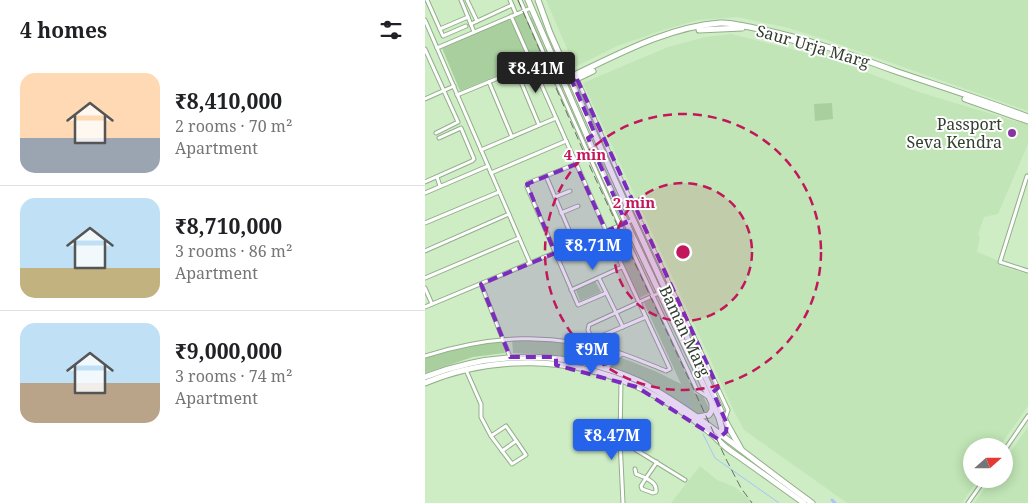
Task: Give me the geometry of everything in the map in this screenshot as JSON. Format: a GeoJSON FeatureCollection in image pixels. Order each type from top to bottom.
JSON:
{"type":"FeatureCollection","features":[{"type":"Feature","properties":{"kind":"main road","name":"Baman Marg"},"geometry":{"type":"LineString","coordinates":[[528,0],[588,138],[659,293],[741,449]]}},
{"type":"Feature","properties":{"kind":"main road","name":"Baman Marg"},"geometry":{"type":"LineString","coordinates":[[538,2],[573,78],[592,127],[633,220],[672,303],[684,322],[722,424],[720,438]]}},
{"type":"Feature","properties":{"kind":"main road","name":"Saur Urja Marg"},"geometry":{"type":"LineString","coordinates":[[573,78],[641,45],[683,30],[707,25],[732,23],[823,45],[1028,121]]}},
{"type":"Feature","properties":{"kind":"main road","name":"Saur Urja Marg"},"geometry":{"type":"LineString","coordinates":[[979,102],[1028,117]]}},
{"type":"Feature","properties":{"kind":"main road"},"geometry":{"type":"LineString","coordinates":[[585,130],[592,127]]}},
{"type":"Feature","properties":{"kind":"main road"},"geometry":{"type":"LineString","coordinates":[[588,138],[595,134]]}},
{"type":"Feature","properties":{"kind":"main road"},"geometry":{"type":"LineString","coordinates":[[665,304],[672,303],[670,315]]}},
{"type":"Feature","properties":{"kind":"main road"},"geometry":{"type":"LineString","coordinates":[[425,383],[433,377],[475,361],[510,357],[556,358],[584,362],[639,381],[665,396],[697,417],[720,438],[804,503]]}},
{"type":"Feature","properties":{"kind":"main road"},"geometry":{"type":"LineString","coordinates":[[555,365],[556,358]]}},
{"type":"Feature","properties":{"kind":"main road"},"geometry":{"type":"LineString","coordinates":[[425,377],[496,364],[523,362],[555,365],[597,373],[621,380],[663,401],[720,438],[741,449],[779,480],[812,503]]}},
{"type":"Feature","properties":{"kind":"main road"},"geometry":{"type":"LineString","coordinates":[[711,395],[718,388]]}},
{"type":"Feature","properties":{"kind":"main road"},"geometry":{"type":"LineString","coordinates":[[697,417],[709,415],[713,404]]}},
{"type":"Feature","properties":{"kind":"main road"},"geometry":{"type":"LineString","coordinates":[[720,438],[726,422]]}},
{"type":"Feature","properties":{"kind":"street"},"geometry":{"type":"LineString","coordinates":[[427,0],[443,36],[466,26]]}},
{"type":"Feature","properties":{"kind":"street"},"geometry":{"type":"LineString","coordinates":[[461,0],[474,32]]}},
{"type":"Feature","properties":{"kind":"street"},"geometry":{"type":"LineString","coordinates":[[467,0],[477,22]]}},
{"type":"Feature","properties":{"kind":"street"},"geometry":{"type":"LineString","coordinates":[[510,0],[516,14]]}},
{"type":"Feature","properties":{"kind":"street"},"geometry":{"type":"LineString","coordinates":[[520,0],[620,225],[697,390],[711,395]]}},
{"type":"Feature","properties":{"kind":"street"},"geometry":{"type":"LineString","coordinates":[[471,24],[512,5]]}},
{"type":"Feature","properties":{"kind":"street"},"geometry":{"type":"LineString","coordinates":[[437,48],[531,7]]}},
{"type":"Feature","properties":{"kind":"street"},"geometry":{"type":"LineString","coordinates":[[425,356],[468,344],[503,338],[546,338],[590,345],[623,354],[666,371],[670,368],[606,231],[511,16]]}},
{"type":"Feature","properties":{"kind":"street"},"geometry":{"type":"LineString","coordinates":[[440,29],[468,17]]}},
{"type":"Feature","properties":{"kind":"street"},"geometry":{"type":"LineString","coordinates":[[425,20],[427,30],[454,86],[530,263]]}},
{"type":"Feature","properties":{"kind":"street"},"geometry":{"type":"LineString","coordinates":[[425,49],[427,59],[457,122],[435,132]]}},
{"type":"Feature","properties":{"kind":"street"},"geometry":{"type":"LineString","coordinates":[[457,95],[532,64]]}},
{"type":"Feature","properties":{"kind":"street"},"geometry":{"type":"LineString","coordinates":[[516,70],[539,125]]}},
{"type":"Feature","properties":{"kind":"street"},"geometry":{"type":"LineString","coordinates":[[573,78],[684,322],[728,410],[726,422]]}},
{"type":"Feature","properties":{"kind":"street"},"geometry":{"type":"LineString","coordinates":[[489,82],[512,137]]}},
{"type":"Feature","properties":{"kind":"street"},"geometry":{"type":"LineString","coordinates":[[425,99],[454,86]]}},
{"type":"Feature","properties":{"kind":"street"},"geometry":{"type":"LineString","coordinates":[[471,152],[556,118]]}},
{"type":"Feature","properties":{"kind":"street"},"geometry":{"type":"LineString","coordinates":[[425,182],[472,161],[474,157],[461,128],[439,138]]}},
{"type":"Feature","properties":{"kind":"street"},"geometry":{"type":"LineString","coordinates":[[491,173],[566,141]]}},
{"type":"Feature","properties":{"kind":"street"},"geometry":{"type":"LineString","coordinates":[[576,164],[528,183],[527,186],[578,305],[606,292]]}},
{"type":"Feature","properties":{"kind":"street"},"geometry":{"type":"LineString","coordinates":[[425,193],[488,166]]}},
{"type":"Feature","properties":{"kind":"street"},"geometry":{"type":"LineString","coordinates":[[546,176],[575,244]]}},
{"type":"Feature","properties":{"kind":"street"},"geometry":{"type":"LineString","coordinates":[[1028,176],[1001,262],[1028,271]]}},
{"type":"Feature","properties":{"kind":"street"},"geometry":{"type":"LineString","coordinates":[[437,177],[441,186]]}},
{"type":"Feature","properties":{"kind":"street"},"geometry":{"type":"LineString","coordinates":[[554,198],[570,191]]}},
{"type":"Feature","properties":{"kind":"street"},"geometry":{"type":"LineString","coordinates":[[425,224],[499,192]]}},
{"type":"Feature","properties":{"kind":"street"},"geometry":{"type":"LineString","coordinates":[[561,213],[578,206]]}},
{"type":"Feature","properties":{"kind":"street"},"geometry":{"type":"LineString","coordinates":[[425,251],[509,214]]}},
{"type":"Feature","properties":{"kind":"street"},"geometry":{"type":"LineString","coordinates":[[425,307],[633,220]]}},
{"type":"Feature","properties":{"kind":"street"},"geometry":{"type":"LineString","coordinates":[[425,278],[519,238]]}},
{"type":"Feature","properties":{"kind":"street"},"geometry":{"type":"LineString","coordinates":[[571,290],[623,267]]}},
{"type":"Feature","properties":{"kind":"street"},"geometry":{"type":"LineString","coordinates":[[599,278],[623,327]]}},
{"type":"Feature","properties":{"kind":"street"},"geometry":{"type":"LineString","coordinates":[[481,284],[510,357]]}},
{"type":"Feature","properties":{"kind":"street"},"geometry":{"type":"LineString","coordinates":[[425,288],[432,304]]}},
{"type":"Feature","properties":{"kind":"street"},"geometry":{"type":"LineString","coordinates":[[584,362],[592,340],[588,328],[589,325],[659,293]]}},
{"type":"Feature","properties":{"kind":"street"},"geometry":{"type":"LineString","coordinates":[[592,340],[646,317]]}},
{"type":"Feature","properties":{"kind":"street"},"geometry":{"type":"LineString","coordinates":[[605,369],[623,354]]}},
{"type":"Feature","properties":{"kind":"street"},"geometry":{"type":"LineString","coordinates":[[466,370],[481,404],[481,417],[491,436],[512,464],[526,455],[506,426],[491,436]]}},
{"type":"Feature","properties":{"kind":"street"},"geometry":{"type":"LineString","coordinates":[[621,380],[620,440],[623,503]]}},
{"type":"Feature","properties":{"kind":"street"},"geometry":{"type":"LineString","coordinates":[[1013,438],[1028,416]]}},
{"type":"Feature","properties":{"kind":"street"},"geometry":{"type":"LineString","coordinates":[[620,440],[685,480]]}},
{"type":"Feature","properties":{"kind":"street"},"geometry":{"type":"LineString","coordinates":[[502,451],[516,441]]}},
{"type":"Feature","properties":{"kind":"street"},"geometry":{"type":"LineString","coordinates":[[635,469],[635,474],[646,478],[655,484],[656,492],[648,492],[642,489],[641,486],[646,478],[657,462]]}},
{"type":"Feature","properties":{"kind":"street"},"geometry":{"type":"LineString","coordinates":[[967,503],[978,488]]}},
{"type":"Feature","properties":{"kind":"highlighted area"},"geometry":{"type":"Polygon","coordinates":[[[577,79],[718,388],[713,392],[727,424],[726,432],[718,439],[637,387],[556,365],[556,357],[510,357],[481,284],[555,253],[527,184],[576,164],[606,231],[626,223],[588,138],[595,134],[572,81],[577,79]]]}},
{"type":"Feature","properties":{"kind":"shaded area"},"geometry":{"type":"Polygon","coordinates":[[[546,0],[1028,0],[1028,111],[824,39],[785,27],[737,17],[698,20],[660,31],[617,46],[575,67],[546,0]]]}},
{"type":"Feature","properties":{"kind":"shaded area"},"geometry":{"type":"Polygon","coordinates":[[[525,13],[532,18],[553,69],[539,75],[514,19],[525,13]]]}},
{"type":"Feature","properties":{"kind":"shaded area"},"geometry":{"type":"Polygon","coordinates":[[[509,20],[513,23],[530,62],[460,91],[442,48],[509,20]]]}},
{"type":"Feature","properties":{"kind":"shaded area"},"geometry":{"type":"Polygon","coordinates":[[[731,34],[831,59],[919,92],[1028,125],[1028,144],[998,214],[984,217],[978,235],[980,237],[977,252],[999,261],[1000,266],[1028,274],[1028,406],[1006,438],[963,438],[963,488],[972,488],[962,503],[847,503],[744,430],[583,83],[668,47],[705,37],[731,34]]]}},
{"type":"Feature","properties":{"kind":"shaded area"},"geometry":{"type":"Polygon","coordinates":[[[832,103],[833,119],[815,121],[814,104],[832,103]]]}},
{"type":"Feature","properties":{"kind":"shaded area"},"geometry":{"type":"Polygon","coordinates":[[[618,230],[650,293],[639,298],[608,233],[618,230]]]}},
{"type":"Feature","properties":{"kind":"shaded area"},"geometry":{"type":"Polygon","coordinates":[[[595,281],[601,292],[580,301],[576,290],[595,281]]]}},
{"type":"Feature","properties":{"kind":"shaded area"},"geometry":{"type":"Polygon","coordinates":[[[652,299],[695,394],[703,396],[709,408],[704,414],[692,411],[666,393],[645,382],[623,372],[589,361],[594,347],[655,371],[681,384],[644,303],[652,299]]]}},
{"type":"Feature","properties":{"kind":"shaded area"},"geometry":{"type":"Polygon","coordinates":[[[502,339],[505,353],[473,357],[425,373],[425,357],[502,339]]]}},
{"type":"Feature","properties":{"kind":"shaded area"},"geometry":{"type":"Polygon","coordinates":[[[512,339],[566,341],[585,344],[580,359],[542,354],[513,353],[512,339]]]}},
{"type":"Feature","properties":{"kind":"shaded area"},"geometry":{"type":"Polygon","coordinates":[[[1028,427],[1028,503],[974,503],[985,488],[1013,488],[1013,448],[1028,427]]]}},
{"type":"Feature","properties":{"kind":"shaded area"},"geometry":{"type":"Polygon","coordinates":[[[700,466],[717,480],[735,487],[753,503],[671,503],[700,466]]]}},
{"type":"Feature","properties":{"kind":"waterway"},"geometry":{"type":"LineString","coordinates":[[682,393],[691,411]]}},
{"type":"Feature","properties":{"kind":"waterway"},"geometry":{"type":"LineString","coordinates":[[703,434],[715,458],[779,503]]}},
{"type":"Feature","properties":{"kind":"waterway"},"geometry":{"type":"LineString","coordinates":[[832,500],[835,503]]}},
{"type":"Feature","properties":{"kind":"railway"},"geometry":{"type":"LineString","coordinates":[[518,0],[591,169],[726,459],[741,488],[752,503]]}},
{"type":"Feature","properties":{"kind":"place","name":"Passport Seva Kendra"},"geometry":{"type":"Point","coordinates":[1012,133]}}]}
